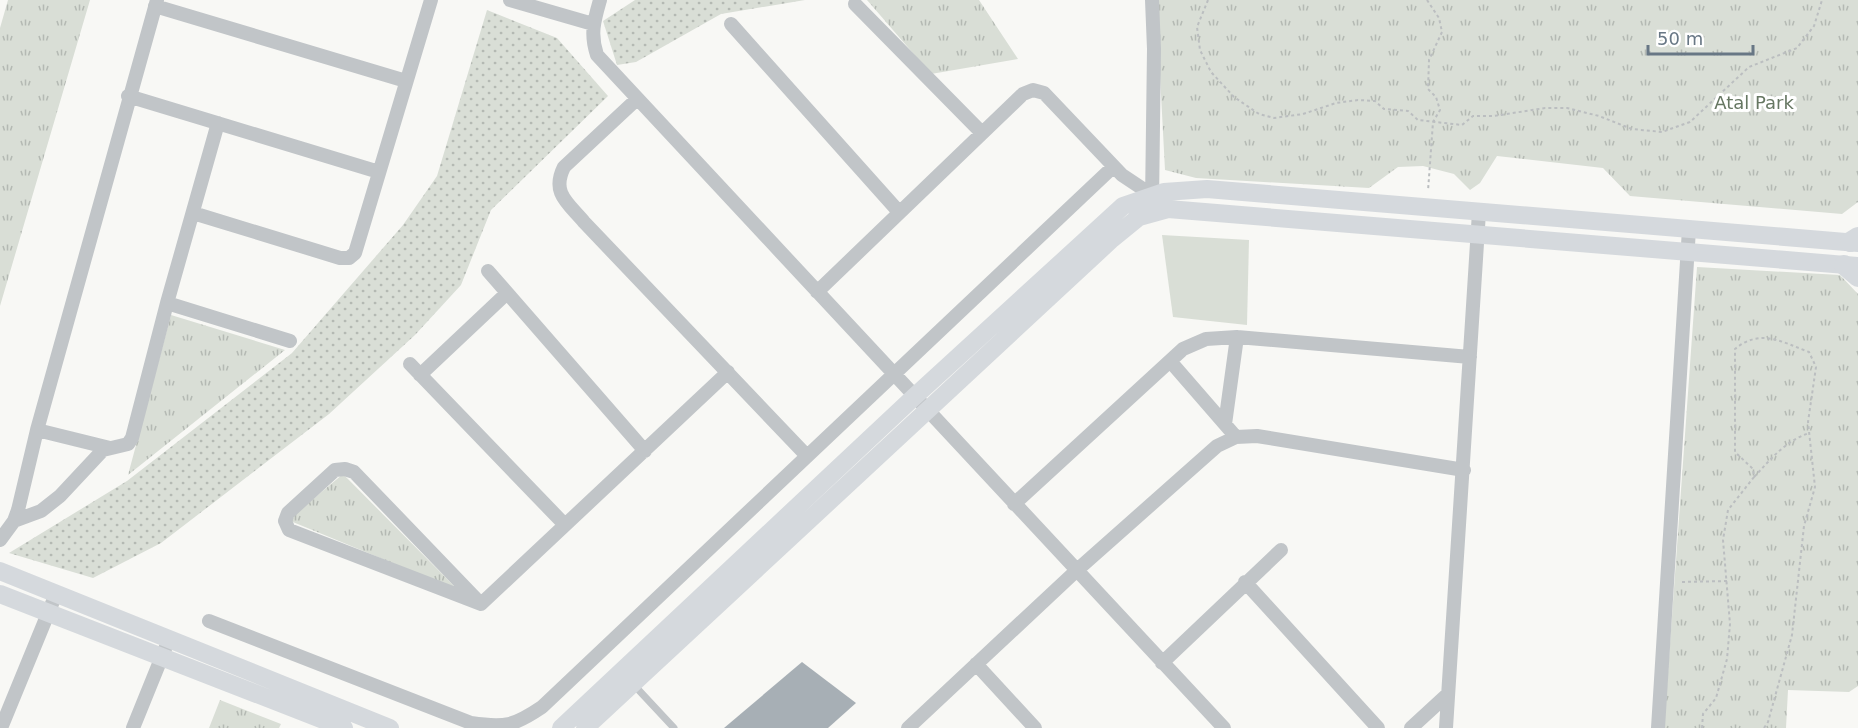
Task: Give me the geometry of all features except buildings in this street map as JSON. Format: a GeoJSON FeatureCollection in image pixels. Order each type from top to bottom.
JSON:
{"type":"FeatureCollection","features":[{"type":"Feature","properties":{"kind":"street"},"geometry":{"type":"LineString","coordinates":[[193,213],[340,258],[349,258],[355,253],[431,0]]}},
{"type":"Feature","properties":{"kind":"street"},"geometry":{"type":"LineString","coordinates":[[510,0],[593,24]]}},
{"type":"Feature","properties":{"kind":"street"},"geometry":{"type":"LineString","coordinates":[[600,0],[593,24],[592,41],[597,55],[1224,728]]}},
{"type":"Feature","properties":{"kind":"street"},"geometry":{"type":"LineString","coordinates":[[1152,0],[1153,213]]}},
{"type":"Feature","properties":{"kind":"street"},"geometry":{"type":"LineString","coordinates":[[0,540],[14,521],[128,96],[156,3],[406,81]]}},
{"type":"Feature","properties":{"kind":"street"},"geometry":{"type":"LineString","coordinates":[[855,4],[982,133]]}},
{"type":"Feature","properties":{"kind":"street"},"geometry":{"type":"LineString","coordinates":[[731,24],[899,212]]}},
{"type":"Feature","properties":{"kind":"street"},"geometry":{"type":"LineString","coordinates":[[817,292],[1023,94],[1033,90],[1044,93],[1113,167],[1152,195]]}},
{"type":"Feature","properties":{"kind":"street"},"geometry":{"type":"LineString","coordinates":[[128,96],[379,172]]}},
{"type":"Feature","properties":{"kind":"street"},"geometry":{"type":"LineString","coordinates":[[637,99],[564,167],[559,178],[559,190],[584,222],[807,456]]}},
{"type":"Feature","properties":{"kind":"street"},"geometry":{"type":"LineString","coordinates":[[14,521],[41,511],[78,479],[103,450],[128,444],[132,438],[218,123]]}},
{"type":"Feature","properties":{"kind":"street"},"geometry":{"type":"LineString","coordinates":[[208,621],[471,723],[497,727],[520,722],[542,707],[1113,167]]}},
{"type":"Feature","properties":{"kind":"street"},"geometry":{"type":"LineString","coordinates":[[561,728],[627,677],[835,483],[914,397],[1123,206],[1152,195],[1206,189],[1855,241]]}},
{"type":"Feature","properties":{"kind":"street"},"geometry":{"type":"LineString","coordinates":[[835,483],[927,411],[1112,239],[1139,217],[1168,208],[1688,252],[1854,269]]}},
{"type":"Feature","properties":{"kind":"street"},"geometry":{"type":"LineString","coordinates":[[1446,728],[1479,212]]}},
{"type":"Feature","properties":{"kind":"street"},"geometry":{"type":"LineString","coordinates":[[1658,728],[1689,229]]}},
{"type":"Feature","properties":{"kind":"street"},"geometry":{"type":"LineString","coordinates":[[488,271],[645,451]]}},
{"type":"Feature","properties":{"kind":"street"},"geometry":{"type":"LineString","coordinates":[[420,375],[507,293]]}},
{"type":"Feature","properties":{"kind":"street"},"geometry":{"type":"LineString","coordinates":[[167,303],[290,341]]}},
{"type":"Feature","properties":{"kind":"street"},"geometry":{"type":"LineString","coordinates":[[1014,504],[1183,349],[1206,339],[1236,337],[1470,357]]}},
{"type":"Feature","properties":{"kind":"street"},"geometry":{"type":"LineString","coordinates":[[1225,424],[1236,337]]}},
{"type":"Feature","properties":{"kind":"street"},"geometry":{"type":"LineString","coordinates":[[1170,361],[1236,437]]}},
{"type":"Feature","properties":{"kind":"street"},"geometry":{"type":"LineString","coordinates":[[410,364],[565,525]]}},
{"type":"Feature","properties":{"kind":"street"},"geometry":{"type":"LineString","coordinates":[[481,604],[728,372]]}},
{"type":"Feature","properties":{"kind":"street"},"geometry":{"type":"LineString","coordinates":[[37,430],[110,448]]}},
{"type":"Feature","properties":{"kind":"street"},"geometry":{"type":"LineString","coordinates":[[908,728],[1076,571],[1217,446],[1236,437],[1257,436],[1464,470]]}},
{"type":"Feature","properties":{"kind":"street"},"geometry":{"type":"LineString","coordinates":[[345,469],[354,472],[481,604],[289,530],[285,521],[288,513],[335,470],[345,469]]}},
{"type":"Feature","properties":{"kind":"street"},"geometry":{"type":"LineString","coordinates":[[1162,663],[1281,550]]}},
{"type":"Feature","properties":{"kind":"street"},"geometry":{"type":"LineString","coordinates":[[0,571],[390,728]]}},
{"type":"Feature","properties":{"kind":"street"},"geometry":{"type":"LineString","coordinates":[[1245,582],[1378,728]]}},
{"type":"Feature","properties":{"kind":"street"},"geometry":{"type":"LineString","coordinates":[[0,594],[344,728]]}},
{"type":"Feature","properties":{"kind":"street"},"geometry":{"type":"LineString","coordinates":[[1,728],[56,594]]}},
{"type":"Feature","properties":{"kind":"street"},"geometry":{"type":"LineString","coordinates":[[133,728],[169,639]]}},
{"type":"Feature","properties":{"kind":"street"},"geometry":{"type":"LineString","coordinates":[[976,664],[1035,728]]}},
{"type":"Feature","properties":{"kind":"street"},"geometry":{"type":"LineString","coordinates":[[585,728],[627,677]]}},
{"type":"Feature","properties":{"kind":"street"},"geometry":{"type":"LineString","coordinates":[[1411,728],[1448,694]]}},
{"type":"Feature","properties":{"kind":"lane"},"geometry":{"type":"LineString","coordinates":[[627,677],[674,728]]}},
{"type":"Feature","properties":{"kind":"path"},"geometry":{"type":"LineString","coordinates":[[1208,0],[1197,27],[1200,50],[1211,72],[1234,97],[1259,114],[1274,118],[1303,114],[1336,103],[1367,100],[1375,101],[1384,109],[1408,111],[1418,120],[1462,125],[1473,116],[1494,116],[1545,108],[1567,108],[1599,116],[1632,129],[1662,132],[1690,122],[1749,67],[1797,48],[1814,26],[1822,0]]}},
{"type":"Feature","properties":{"kind":"path"},"geometry":{"type":"LineString","coordinates":[[1426,207],[1432,122],[1440,110],[1436,97],[1428,89],[1429,60],[1442,32],[1439,18],[1427,0]]}},
{"type":"Feature","properties":{"kind":"path"},"geometry":{"type":"LineString","coordinates":[[1754,477],[1753,469],[1736,452],[1735,349],[1750,338],[1773,339],[1809,352],[1816,367],[1808,422],[1815,487],[1804,526],[1792,635],[1768,722],[1764,728]]}},
{"type":"Feature","properties":{"kind":"path"},"geometry":{"type":"LineString","coordinates":[[1702,728],[1703,714],[1716,698],[1727,659],[1730,624],[1723,540],[1728,510],[1782,447],[1794,438],[1809,433]]}},
{"type":"Feature","properties":{"kind":"path"},"geometry":{"type":"LineString","coordinates":[[1666,582],[1727,581]]}},
{"type":"Feature","properties":{"kind":"green space"},"geometry":{"type":"Polygon","coordinates":[[[8,0],[90,0],[0,306],[0,28],[8,0]]]}},
{"type":"Feature","properties":{"kind":"green space"},"geometry":{"type":"Polygon","coordinates":[[[635,0],[805,0],[721,14],[636,62],[617,65],[603,21],[635,0]]]}},
{"type":"Feature","properties":{"kind":"green space"},"geometry":{"type":"Polygon","coordinates":[[[867,0],[979,0],[1018,59],[931,74],[867,0]]]}},
{"type":"Feature","properties":{"kind":"green space","name":"Atal Park"},"geometry":{"type":"Polygon","coordinates":[[[1156,0],[1858,0],[1858,202],[1842,214],[1630,196],[1603,168],[1497,156],[1480,183],[1470,190],[1454,174],[1423,166],[1398,167],[1369,188],[1196,178],[1165,170],[1156,0]]]}},
{"type":"Feature","properties":{"kind":"green space"},"geometry":{"type":"Polygon","coordinates":[[[487,10],[557,38],[608,96],[491,210],[461,285],[415,335],[329,414],[161,543],[93,578],[9,553],[127,481],[292,353],[403,225],[437,176],[487,10]]]}},
{"type":"Feature","properties":{"kind":"green space"},"geometry":{"type":"Polygon","coordinates":[[[1162,235],[1249,240],[1247,325],[1173,317],[1162,235]]]}},
{"type":"Feature","properties":{"kind":"green space"},"geometry":{"type":"Polygon","coordinates":[[[1697,267],[1840,275],[1858,294],[1858,686],[1849,692],[1788,690],[1786,728],[1664,728],[1697,267]]]}},
{"type":"Feature","properties":{"kind":"green space"},"geometry":{"type":"Polygon","coordinates":[[[171,315],[285,350],[128,475],[171,315]]]}},
{"type":"Feature","properties":{"kind":"green space"},"geometry":{"type":"Polygon","coordinates":[[[343,474],[458,590],[288,520],[343,474]]]}},
{"type":"Feature","properties":{"kind":"green space"},"geometry":{"type":"Polygon","coordinates":[[[220,700],[281,724],[279,728],[209,728],[220,700]]]}}]}
